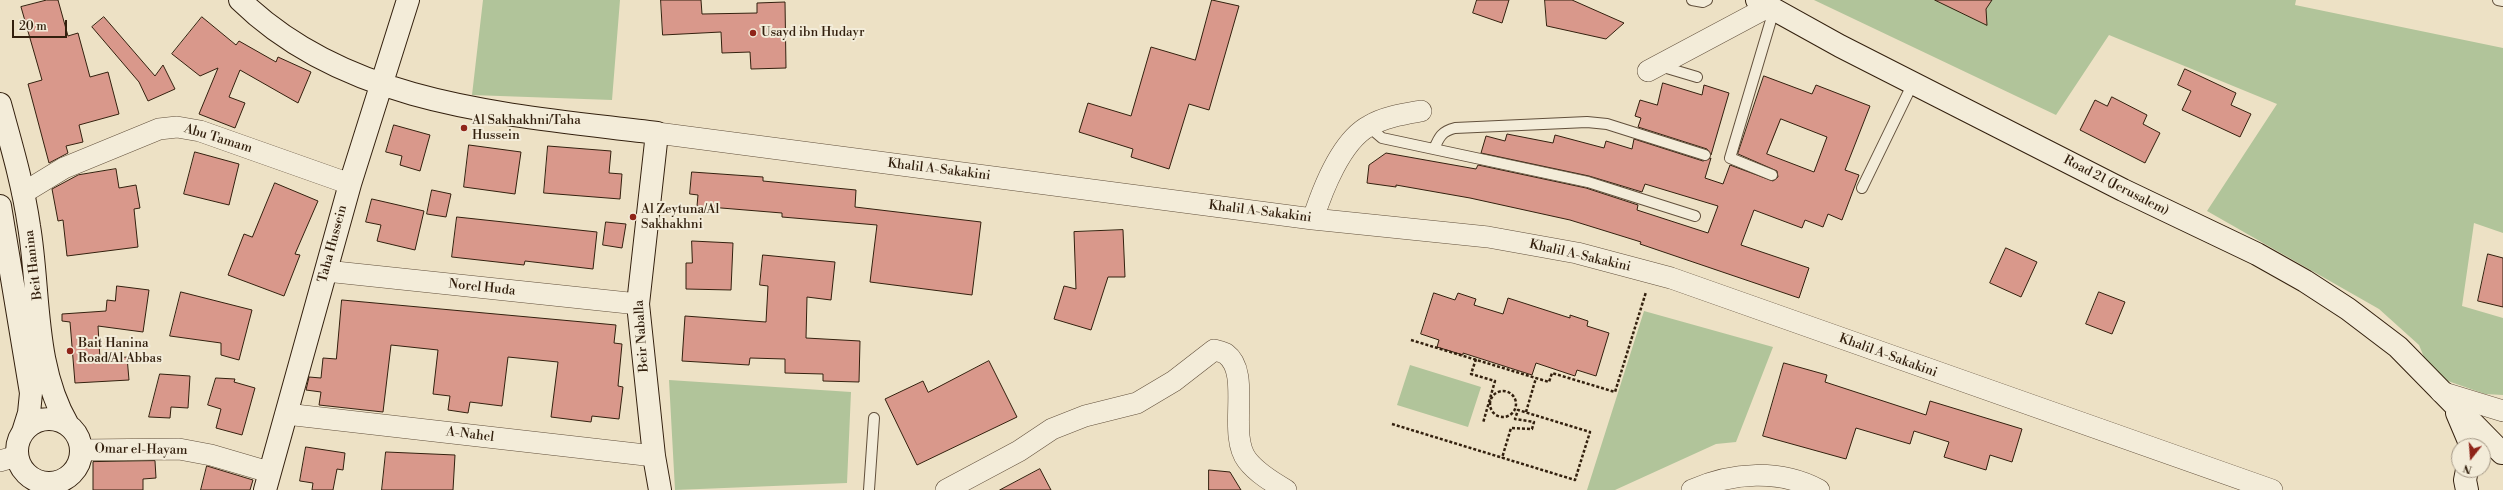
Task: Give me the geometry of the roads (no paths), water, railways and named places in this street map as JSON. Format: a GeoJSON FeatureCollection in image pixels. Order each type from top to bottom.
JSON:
{"type":"FeatureCollection","features":[{"type":"Feature","properties":{"kind":"street","name":"Khalil A-Sakakini"},"geometry":{"type":"LineString","coordinates":[[240,0],[255,15],[303,48],[381,84],[452,104],[657,134],[1314,219],[1488,237],[1577,253],[1652,273],[2272,490]]}},
{"type":"Feature","properties":{"kind":"street","name":"Taha Hussein"},"geometry":{"type":"LineString","coordinates":[[267,481],[350,184],[408,0]]}},
{"type":"Feature","properties":{"kind":"street"},"geometry":{"type":"LineString","coordinates":[[1653,68],[1766,6]]}},
{"type":"Feature","properties":{"kind":"street","name":"Road 21 (Jerusalem)"},"geometry":{"type":"LineString","coordinates":[[1766,6],[1914,83],[2295,275],[2348,309],[2412,360],[2446,398],[2485,434],[2496,454]]}},
{"type":"Feature","properties":{"kind":"street","name":"Beit Hanina"},"geometry":{"type":"LineString","coordinates":[[0,104],[23,193],[29,226],[50,384],[58,408],[68,425]]}},
{"type":"Feature","properties":{"kind":"street"},"geometry":{"type":"LineString","coordinates":[[1314,219],[1322,192],[1336,166],[1353,140],[1368,126],[1393,117],[1421,111]]}},
{"type":"Feature","properties":{"kind":"street","name":"Abu Tamam"},"geometry":{"type":"LineString","coordinates":[[23,193],[64,168],[159,129],[177,127],[200,131],[350,184]]}},
{"type":"Feature","properties":{"kind":"street","name":"Beir Naballa"},"geometry":{"type":"LineString","coordinates":[[657,134],[638,304],[654,456],[660,490]]}},
{"type":"Feature","properties":{"kind":"street","name":"Beit Hanina"},"geometry":{"type":"LineString","coordinates":[[0,206],[31,392],[29,414],[23,432]]}},
{"type":"Feature","properties":{"kind":"street","name":"Norel Huda"},"geometry":{"type":"LineString","coordinates":[[326,271],[638,304]]}},
{"type":"Feature","properties":{"kind":"street"},"geometry":{"type":"LineString","coordinates":[[946,490],[1019,451],[1052,429],[1085,416],[1137,403],[1174,381],[1214,350],[1226,354],[1237,370],[1240,442],[1246,460],[1266,479],[1286,490]]}},
{"type":"Feature","properties":{"kind":"street"},"geometry":{"type":"LineString","coordinates":[[2446,398],[2503,411]]}},
{"type":"Feature","properties":{"kind":"street","name":"Road 21 (Jerusalem)"},"geometry":{"type":"LineString","coordinates":[[2446,398],[2463,424],[2468,438]]}},
{"type":"Feature","properties":{"kind":"street","name":"A-Nahel"},"geometry":{"type":"LineString","coordinates":[[286,414],[654,456]]}},
{"type":"Feature","properties":{"kind":"street"},"geometry":{"type":"LineString","coordinates":[[44,419],[60,421],[68,425],[77,436],[81,450],[78,464],[67,483],[62,481],[29,483],[20,464],[9,458],[23,432],[32,424],[44,419]]}},
{"type":"Feature","properties":{"kind":"street","name":"Omar el-Hayam"},"geometry":{"type":"LineString","coordinates":[[81,450],[179,449],[211,455],[267,481]]}},
{"type":"Feature","properties":{"kind":"street"},"geometry":{"type":"LineString","coordinates":[[1692,490],[1719,479],[1747,475],[1772,476],[1795,481],[1819,490]]}},
{"type":"Feature","properties":{"kind":"street"},"geometry":{"type":"LineString","coordinates":[[2466,478],[2467,490]]}},
{"type":"Feature","properties":{"kind":"lane"},"geometry":{"type":"LineString","coordinates":[[1692,0],[1703,2],[1707,0]]}},
{"type":"Feature","properties":{"kind":"lane"},"geometry":{"type":"LineString","coordinates":[[2498,0],[2503,1]]}},
{"type":"Feature","properties":{"kind":"lane"},"geometry":{"type":"LineString","coordinates":[[1766,6],[1730,158],[1772,175]]}},
{"type":"Feature","properties":{"kind":"lane"},"geometry":{"type":"LineString","coordinates":[[1653,68],[1697,77]]}},
{"type":"Feature","properties":{"kind":"lane"},"geometry":{"type":"LineString","coordinates":[[1862,188],[1914,83]]}},
{"type":"Feature","properties":{"kind":"lane"},"geometry":{"type":"LineString","coordinates":[[1434,149],[1439,138],[1446,131],[1455,128],[1586,122],[1607,124],[1705,155]]}},
{"type":"Feature","properties":{"kind":"lane"},"geometry":{"type":"LineString","coordinates":[[1368,126],[1382,138],[1588,182],[1695,216]]}},
{"type":"Feature","properties":{"kind":"lane"},"geometry":{"type":"LineString","coordinates":[[869,490],[874,418]]}},
{"type":"Feature","properties":{"kind":"place","name":"Usayd ibn Hudayr"},"geometry":{"type":"Point","coordinates":[753,33]}},
{"type":"Feature","properties":{"kind":"place","name":"Al Sakhakhni/Taha Hussein"},"geometry":{"type":"Point","coordinates":[464,128]}},
{"type":"Feature","properties":{"kind":"place","name":"Al Zeytuna/Al Sakhakhni"},"geometry":{"type":"Point","coordinates":[633,217]}},
{"type":"Feature","properties":{"kind":"place","name":"Bait Hanina Road/Al Abbas"},"geometry":{"type":"Point","coordinates":[70,351]}}]}
